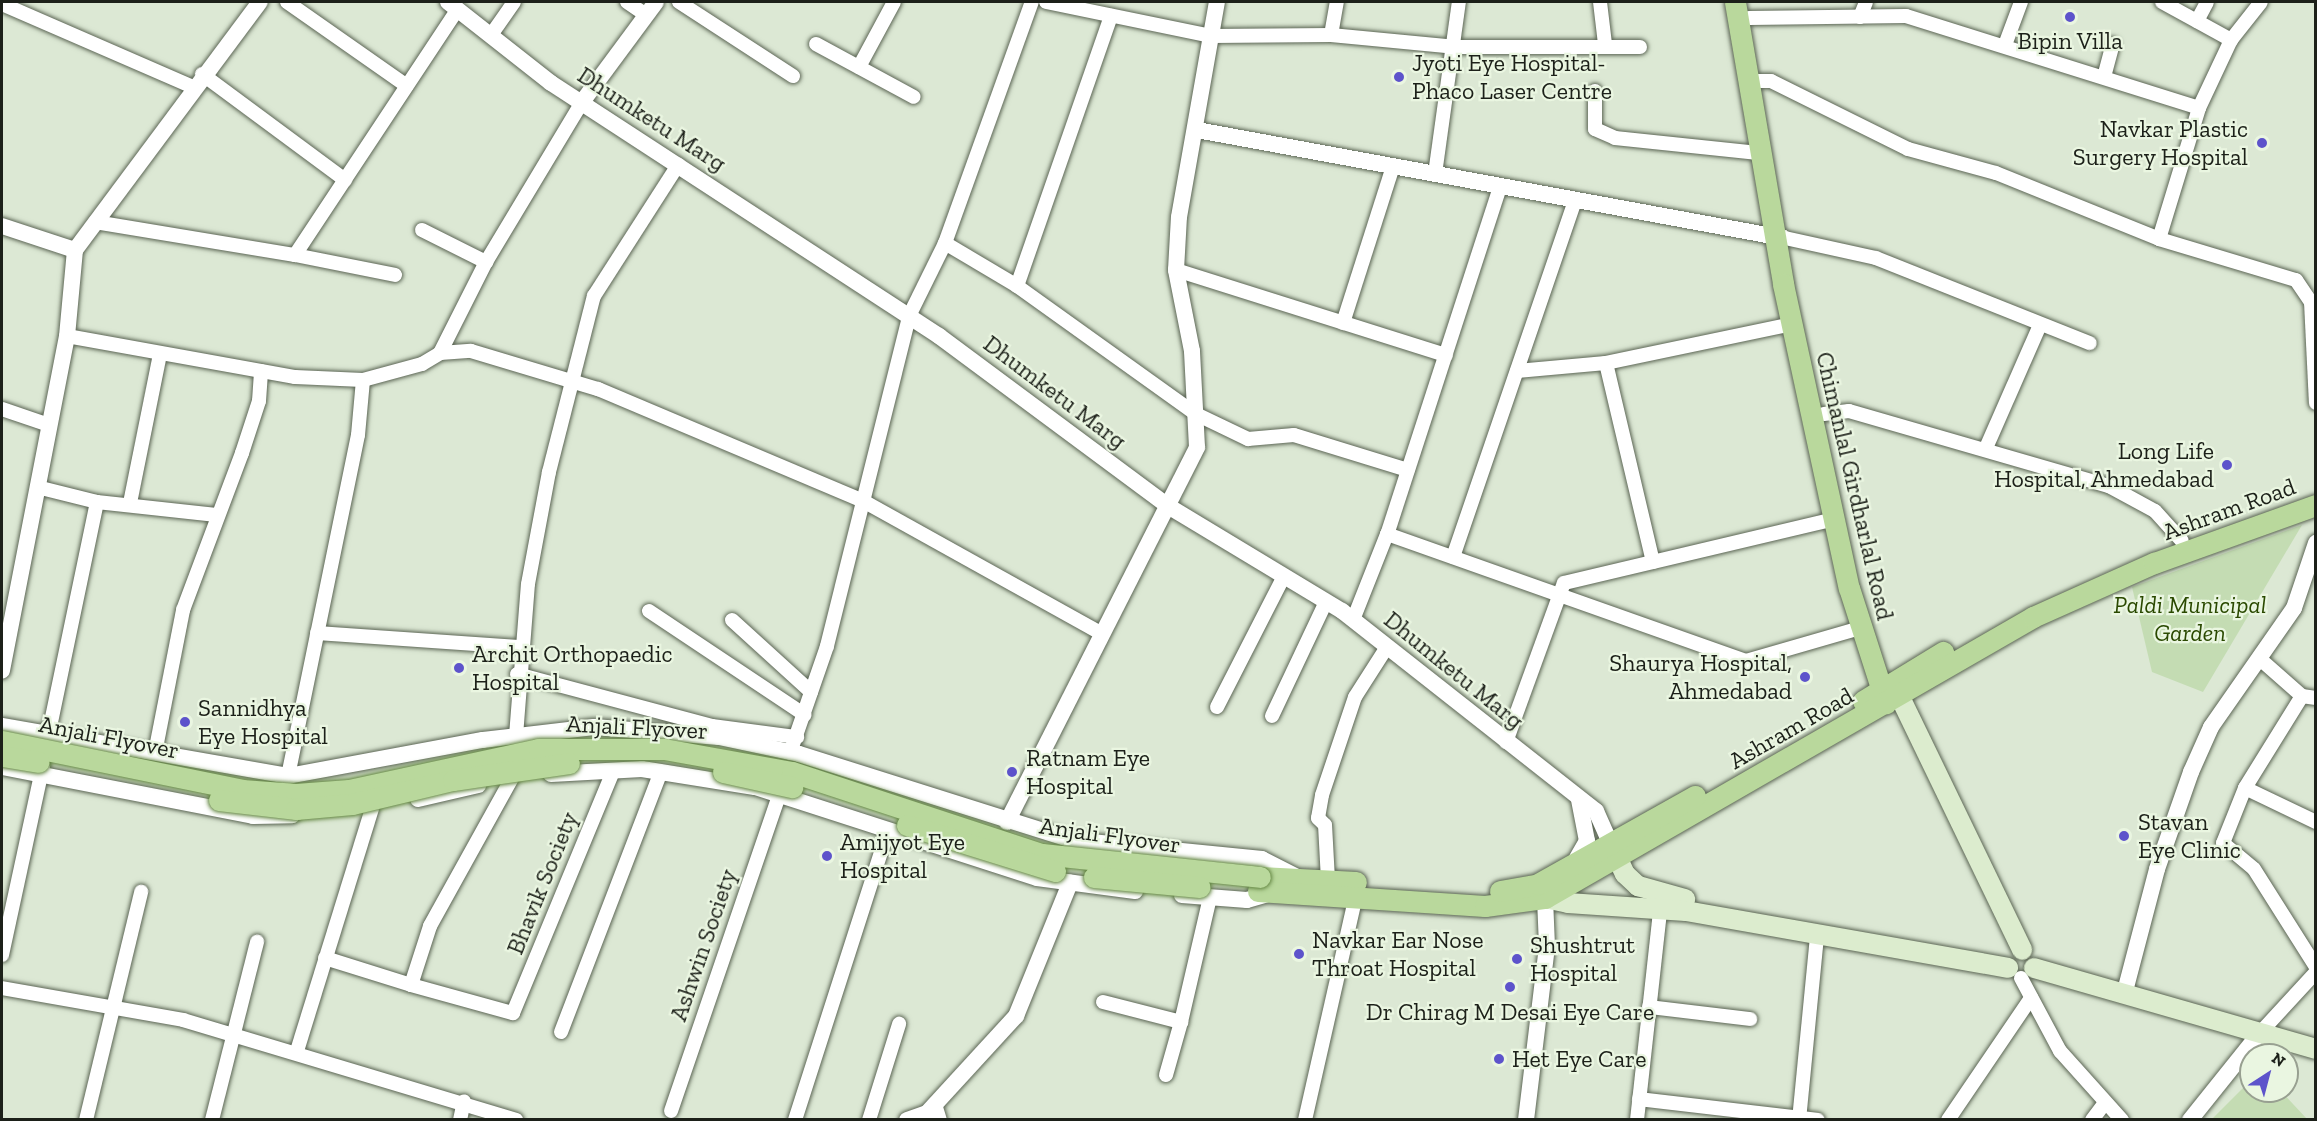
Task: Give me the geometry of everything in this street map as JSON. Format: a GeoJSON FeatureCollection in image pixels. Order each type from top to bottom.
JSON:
{"type":"FeatureCollection","features":[{"type":"Feature","properties":{"kind":"main road","name":"Chimanlal Girdharlal Road"},"geometry":{"type":"LineString","coordinates":[[1743,7],[1757,81],[1792,324],[1860,628],[2018,962]]}},
{"type":"Feature","properties":{"kind":"main road","name":"Chimanlal Girdharlal Road"},"geometry":{"type":"LineString","coordinates":[[1743,7],[1758,153],[1824,414],[1859,585],[1889,693]]}},
{"type":"Feature","properties":{"kind":"main road","name":"Ashram Road"},"geometry":{"type":"LineString","coordinates":[[1265,887],[1485,906],[1541,891],[1614,852],[1889,693],[2064,588],[2182,541],[2316,493]]}},
{"type":"Feature","properties":{"kind":"main road","name":"Ashram Road"},"geometry":{"type":"LineString","coordinates":[[1889,693],[2033,617],[2154,563],[2316,505]]}},
{"type":"Feature","properties":{"kind":"main road","name":"Anjali Flyover"},"geometry":{"type":"LineString","coordinates":[[2,741],[242,790],[296,794],[349,790],[539,749],[664,748],[792,772],[1042,854],[1265,887]]}},
{"type":"Feature","properties":{"kind":"main road","name":"Anjali Flyover"},"geometry":{"type":"LineString","coordinates":[[2,756],[240,805],[296,809],[352,804],[541,764],[663,762],[787,785],[1038,868],[1130,882],[1265,887],[1299,878]]}},
{"type":"Feature","properties":{"kind":"main road","name":"Ashram Road"},"geometry":{"type":"LineString","coordinates":[[1299,878],[1486,892],[1541,891],[1572,865],[1614,852]]}},
{"type":"Feature","properties":{"kind":"main road"},"geometry":{"type":"LineString","coordinates":[[1614,852],[1638,886],[1661,902],[1817,936],[2018,962]]}},
{"type":"Feature","properties":{"kind":"main road"},"geometry":{"type":"LineString","coordinates":[[1541,891],[1661,902],[2018,962],[2124,995],[2316,1049]]}},
{"type":"Feature","properties":{"kind":"street"},"geometry":{"type":"LineString","coordinates":[[2,671],[67,336],[75,249],[198,80],[260,2]]}},
{"type":"Feature","properties":{"kind":"street"},"geometry":{"type":"LineString","coordinates":[[287,2],[407,86]]}},
{"type":"Feature","properties":{"kind":"street"},"geometry":{"type":"LineString","coordinates":[[491,35],[514,2]]}},
{"type":"Feature","properties":{"kind":"street"},"geometry":{"type":"LineString","coordinates":[[440,353],[486,262],[582,102],[651,8],[627,2]]}},
{"type":"Feature","properties":{"kind":"street"},"geometry":{"type":"LineString","coordinates":[[679,2],[794,76]]}},
{"type":"Feature","properties":{"kind":"street"},"geometry":{"type":"LineString","coordinates":[[859,68],[894,2]]}},
{"type":"Feature","properties":{"kind":"street"},"geometry":{"type":"LineString","coordinates":[[779,795],[865,502],[909,316],[945,243],[1032,2]]}},
{"type":"Feature","properties":{"kind":"street"},"geometry":{"type":"LineString","coordinates":[[1046,2],[1211,36],[1331,35],[1456,47],[1605,44],[1640,47]]}},
{"type":"Feature","properties":{"kind":"street"},"geometry":{"type":"LineString","coordinates":[[1007,822],[1100,633],[1197,447],[1192,351],[1176,270],[1179,217],[1197,130],[1217,2]]}},
{"type":"Feature","properties":{"kind":"street"},"geometry":{"type":"LineString","coordinates":[[1331,35],[1337,2]]}},
{"type":"Feature","properties":{"kind":"street"},"geometry":{"type":"LineString","coordinates":[[1435,174],[1456,47],[1460,2]]}},
{"type":"Feature","properties":{"kind":"street"},"geometry":{"type":"LineString","coordinates":[[1600,2],[1605,44]]}},
{"type":"Feature","properties":{"kind":"street"},"geometry":{"type":"LineString","coordinates":[[1860,17],[1866,2]]}},
{"type":"Feature","properties":{"kind":"street"},"geometry":{"type":"LineString","coordinates":[[2005,45],[2021,2]]}},
{"type":"Feature","properties":{"kind":"street"},"geometry":{"type":"LineString","coordinates":[[2162,2],[2231,40]]}},
{"type":"Feature","properties":{"kind":"street"},"geometry":{"type":"LineString","coordinates":[[2197,21],[2207,2]]}},
{"type":"Feature","properties":{"kind":"street"},"geometry":{"type":"LineString","coordinates":[[2159,239],[2199,108],[2231,40],[2261,2]]}},
{"type":"Feature","properties":{"kind":"street"},"geometry":{"type":"LineString","coordinates":[[2,4],[198,80],[345,180]]}},
{"type":"Feature","properties":{"kind":"street"},"geometry":{"type":"LineString","coordinates":[[295,255],[407,86],[454,5]]}},
{"type":"Feature","properties":{"kind":"street","name":"Dhumketu Marg"},"geometry":{"type":"LineString","coordinates":[[454,5],[582,102],[909,316],[1168,506],[1353,620],[1596,811],[1614,852]]}},
{"type":"Feature","properties":{"kind":"street"},"geometry":{"type":"LineString","coordinates":[[1743,7],[1860,17],[1906,16],[2005,45],[2199,108]]}},
{"type":"Feature","properties":{"kind":"street"},"geometry":{"type":"LineString","coordinates":[[1017,286],[1111,16]]}},
{"type":"Feature","properties":{"kind":"street"},"geometry":{"type":"LineString","coordinates":[[816,44],[914,97]]}},
{"type":"Feature","properties":{"kind":"street"},"geometry":{"type":"LineString","coordinates":[[2104,77],[2113,44]]}},
{"type":"Feature","properties":{"kind":"street"},"geometry":{"type":"LineString","coordinates":[[1757,81],[1771,81],[1908,149],[2062,195],[2159,239],[2296,280],[2311,302],[2316,404]]}},
{"type":"Feature","properties":{"kind":"street"},"geometry":{"type":"LineString","coordinates":[[1595,92],[1595,129],[1614,138],[1758,153]]}},
{"type":"Feature","properties":{"kind":"street"},"geometry":{"type":"LineString","coordinates":[[1197,130],[1779,237],[1876,258],[2090,344]]}},
{"type":"Feature","properties":{"kind":"street"},"geometry":{"type":"LineString","coordinates":[[326,958],[411,985],[430,926],[512,778],[519,647],[570,379],[594,296],[678,165]]}},
{"type":"Feature","properties":{"kind":"street"},"geometry":{"type":"LineString","coordinates":[[1343,322],[1393,166]]}},
{"type":"Feature","properties":{"kind":"street"},"geometry":{"type":"LineString","coordinates":[[1353,620],[1387,534],[1500,187]]}},
{"type":"Feature","properties":{"kind":"street"},"geometry":{"type":"LineString","coordinates":[[1453,557],[1575,200]]}},
{"type":"Feature","properties":{"kind":"street"},"geometry":{"type":"LineString","coordinates":[[95,222],[395,274]]}},
{"type":"Feature","properties":{"kind":"street"},"geometry":{"type":"LineString","coordinates":[[2,226],[75,249]]}},
{"type":"Feature","properties":{"kind":"street"},"geometry":{"type":"LineString","coordinates":[[422,230],[486,262]]}},
{"type":"Feature","properties":{"kind":"street"},"geometry":{"type":"LineString","coordinates":[[945,243],[1017,286],[1196,414],[1248,440],[1294,435],[1408,470]]}},
{"type":"Feature","properties":{"kind":"street"},"geometry":{"type":"LineString","coordinates":[[1176,270],[1446,355]]}},
{"type":"Feature","properties":{"kind":"street"},"geometry":{"type":"LineString","coordinates":[[1517,371],[1606,363],[1792,324]]}},
{"type":"Feature","properties":{"kind":"street"},"geometry":{"type":"LineString","coordinates":[[1986,448],[2040,325]]}},
{"type":"Feature","properties":{"kind":"street"},"geometry":{"type":"LineString","coordinates":[[67,336],[261,371],[363,380],[422,364],[440,353],[471,351],[570,379],[748,448],[865,502],[1100,633]]}},
{"type":"Feature","properties":{"kind":"street"},"geometry":{"type":"LineString","coordinates":[[130,503],[160,354]]}},
{"type":"Feature","properties":{"kind":"street"},"geometry":{"type":"LineString","coordinates":[[1606,363],[1653,562]]}},
{"type":"Feature","properties":{"kind":"street"},"geometry":{"type":"LineString","coordinates":[[154,753],[183,610],[259,401],[261,371]]}},
{"type":"Feature","properties":{"kind":"street"},"geometry":{"type":"LineString","coordinates":[[288,776],[358,435],[363,380]]}},
{"type":"Feature","properties":{"kind":"street"},"geometry":{"type":"LineString","coordinates":[[2,409],[50,425]]}},
{"type":"Feature","properties":{"kind":"street"},"geometry":{"type":"LineString","coordinates":[[1824,414],[1849,411],[1986,448],[2109,486],[2155,511],[2182,541]]}},
{"type":"Feature","properties":{"kind":"street"},"geometry":{"type":"LineString","coordinates":[[37,487],[96,502],[130,503],[216,515]]}},
{"type":"Feature","properties":{"kind":"street"},"geometry":{"type":"LineString","coordinates":[[2,955],[96,502]]}},
{"type":"Feature","properties":{"kind":"street"},"geometry":{"type":"LineString","coordinates":[[1506,742],[1564,583],[1834,519]]}},
{"type":"Feature","properties":{"kind":"street"},"geometry":{"type":"LineString","coordinates":[[1387,534],[1746,661],[1860,628]]}},
{"type":"Feature","properties":{"kind":"street"},"geometry":{"type":"LineString","coordinates":[[2124,995],[2140,924],[2187,782],[2211,727],[2294,608],[2316,543]]}},
{"type":"Feature","properties":{"kind":"street"},"geometry":{"type":"LineString","coordinates":[[1217,707],[1284,576]]}},
{"type":"Feature","properties":{"kind":"street"},"geometry":{"type":"LineString","coordinates":[[1272,716],[1326,602]]}},
{"type":"Feature","properties":{"kind":"street"},"geometry":{"type":"LineString","coordinates":[[649,611],[804,715]]}},
{"type":"Feature","properties":{"kind":"street"},"geometry":{"type":"LineString","coordinates":[[732,620],[811,692]]}},
{"type":"Feature","properties":{"kind":"street"},"geometry":{"type":"LineString","coordinates":[[317,633],[519,647]]}},
{"type":"Feature","properties":{"kind":"street"},"geometry":{"type":"LineString","coordinates":[[1328,880],[1325,825],[1318,818],[1322,795],[1355,697],[1387,647]]}},
{"type":"Feature","properties":{"kind":"street"},"geometry":{"type":"LineString","coordinates":[[2190,1119],[2259,1034],[2316,969],[2254,869],[2223,843],[2245,788],[2309,697],[2259,659]]}},
{"type":"Feature","properties":{"kind":"street"},"geometry":{"type":"LineString","coordinates":[[517,674],[712,726],[794,745],[1007,822],[1071,840],[1262,859],[1299,878]]}},
{"type":"Feature","properties":{"kind":"street"},"geometry":{"type":"LineString","coordinates":[[2,726],[288,776],[516,736],[594,727],[794,745]]}},
{"type":"Feature","properties":{"kind":"street"},"geometry":{"type":"LineString","coordinates":[[2,767],[253,816],[372,808],[512,778],[613,771],[661,772],[779,795],[1037,878],[1247,900],[1265,887]]}},
{"type":"Feature","properties":{"kind":"street","name":"Bhavik Society"},"geometry":{"type":"LineString","coordinates":[[411,985],[513,1013],[613,771]]}},
{"type":"Feature","properties":{"kind":"street"},"geometry":{"type":"LineString","coordinates":[[561,1032],[661,772]]}},
{"type":"Feature","properties":{"kind":"street"},"geometry":{"type":"LineString","coordinates":[[2245,788],[2316,822]]}},
{"type":"Feature","properties":{"kind":"street","name":"Ashwin Society"},"geometry":{"type":"LineString","coordinates":[[671,1111],[779,795]]}},
{"type":"Feature","properties":{"kind":"street"},"geometry":{"type":"LineString","coordinates":[[1572,865],[1587,841],[1579,799]]}},
{"type":"Feature","properties":{"kind":"street"},"geometry":{"type":"LineString","coordinates":[[297,1050],[372,808]]}},
{"type":"Feature","properties":{"kind":"street"},"geometry":{"type":"LineString","coordinates":[[795,1119],[888,830]]}},
{"type":"Feature","properties":{"kind":"street"},"geometry":{"type":"LineString","coordinates":[[907,1119],[938,1112],[1016,1016],[1070,883]]}},
{"type":"Feature","properties":{"kind":"street"},"geometry":{"type":"LineString","coordinates":[[1526,1119],[1547,946],[1541,891]]}},
{"type":"Feature","properties":{"kind":"street"},"geometry":{"type":"LineString","coordinates":[[86,1119],[141,892]]}},
{"type":"Feature","properties":{"kind":"street"},"geometry":{"type":"LineString","coordinates":[[1305,1119],[1356,896]]}},
{"type":"Feature","properties":{"kind":"street"},"geometry":{"type":"LineString","coordinates":[[1166,1075],[1210,897]]}},
{"type":"Feature","properties":{"kind":"street"},"geometry":{"type":"LineString","coordinates":[[1637,1119],[1661,902]]}},
{"type":"Feature","properties":{"kind":"street"},"geometry":{"type":"LineString","coordinates":[[1799,1118],[1817,936]]}},
{"type":"Feature","properties":{"kind":"street"},"geometry":{"type":"LineString","coordinates":[[212,1119],[257,942]]}},
{"type":"Feature","properties":{"kind":"street"},"geometry":{"type":"LineString","coordinates":[[2018,962],[2031,998],[2060,1051],[2104,1103],[2122,1119]]}},
{"type":"Feature","properties":{"kind":"street"},"geometry":{"type":"LineString","coordinates":[[2,988],[235,1034],[297,1050],[516,1119]]}},
{"type":"Feature","properties":{"kind":"street"},"geometry":{"type":"LineString","coordinates":[[1948,1119],[2031,998]]}},
{"type":"Feature","properties":{"kind":"street"},"geometry":{"type":"LineString","coordinates":[[1103,1002],[1180,1022]]}},
{"type":"Feature","properties":{"kind":"street"},"geometry":{"type":"LineString","coordinates":[[1648,1007],[1750,1019]]}},
{"type":"Feature","properties":{"kind":"street"},"geometry":{"type":"LineString","coordinates":[[869,1119],[899,1024]]}},
{"type":"Feature","properties":{"kind":"street"},"geometry":{"type":"LineString","coordinates":[[1639,1099],[1818,1119]]}},
{"type":"Feature","properties":{"kind":"street"},"geometry":{"type":"LineString","coordinates":[[460,1119],[464,1101]]}},
{"type":"Feature","properties":{"kind":"street"},"geometry":{"type":"LineString","coordinates":[[2092,1119],[2104,1103]]}},
{"type":"Feature","properties":{"kind":"green space","name":"Paldi Municipal Garden"},"geometry":{"type":"Polygon","coordinates":[[[2302,525],[2203,692],[2152,672],[2132,587],[2302,525]]]}},
{"type":"Feature","properties":{"kind":"green space"},"geometry":{"type":"Polygon","coordinates":[[[2239,1092],[2239,1103],[2292,1103],[2307,1119],[2212,1119],[2239,1092]]]}},
{"type":"Feature","properties":{"kind":"place","name":"Bipin Villa"},"geometry":{"type":"Point","coordinates":[2070,17]}},
{"type":"Feature","properties":{"kind":"place","name":"Jyoti Eye Hospital- Phaco Laser Centre"},"geometry":{"type":"Point","coordinates":[1399,77]}},
{"type":"Feature","properties":{"kind":"place","name":"Navkar Plastic Surgery Hospital"},"geometry":{"type":"Point","coordinates":[2262,143]}},
{"type":"Feature","properties":{"kind":"place","name":"Long Life Hospital, Ahmedabad"},"geometry":{"type":"Point","coordinates":[2227,465]}},
{"type":"Feature","properties":{"kind":"place","name":"Archit Orthopaedic Hospital"},"geometry":{"type":"Point","coordinates":[459,668]}},
{"type":"Feature","properties":{"kind":"place","name":"Shaurya Hospital, Ahmedabad"},"geometry":{"type":"Point","coordinates":[1805,677]}},
{"type":"Feature","properties":{"kind":"place","name":"Sannidhya Eye Hospital"},"geometry":{"type":"Point","coordinates":[185,722]}},
{"type":"Feature","properties":{"kind":"place","name":"Ratnam Eye Hospital"},"geometry":{"type":"Point","coordinates":[1012,772]}},
{"type":"Feature","properties":{"kind":"place","name":"Stavan Eye Clinic"},"geometry":{"type":"Point","coordinates":[2124,836]}},
{"type":"Feature","properties":{"kind":"place","name":"Amijyot Eye Hospital"},"geometry":{"type":"Point","coordinates":[827,856]}},
{"type":"Feature","properties":{"kind":"place","name":"Navkar Ear Nose Throat Hospital"},"geometry":{"type":"Point","coordinates":[1299,954]}},
{"type":"Feature","properties":{"kind":"place","name":"Shushtrut Hospital"},"geometry":{"type":"Point","coordinates":[1517,959]}},
{"type":"Feature","properties":{"kind":"place","name":"Dr Chirag M Desai Eye Care"},"geometry":{"type":"Point","coordinates":[1510,987]}},
{"type":"Feature","properties":{"kind":"place","name":"Het Eye Care"},"geometry":{"type":"Point","coordinates":[1499,1059]}}]}
